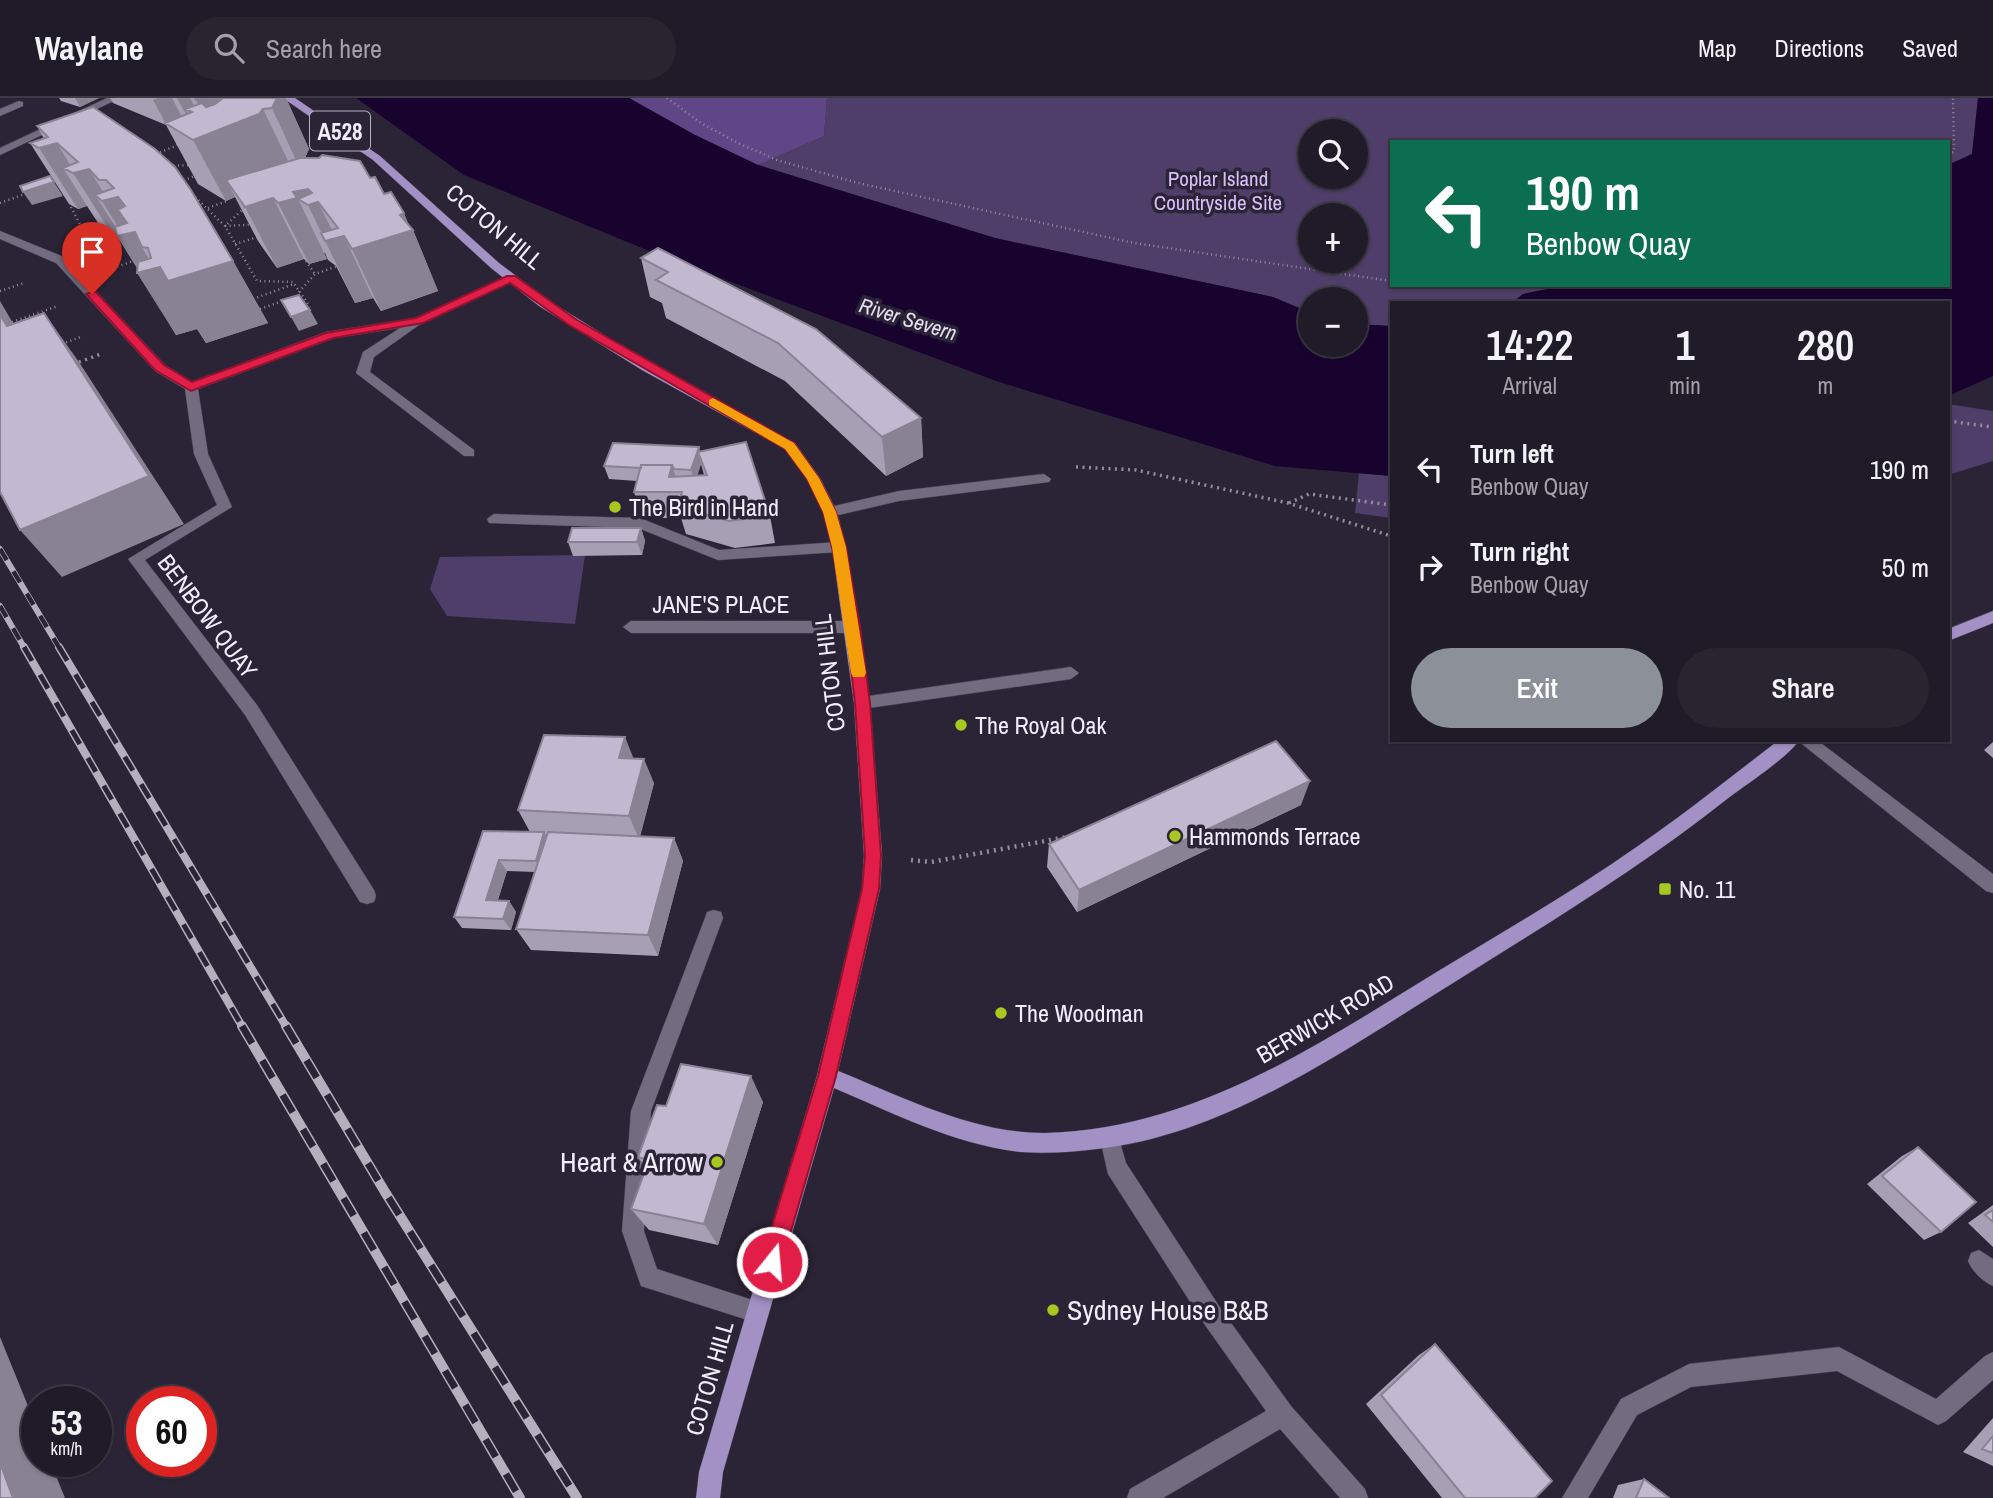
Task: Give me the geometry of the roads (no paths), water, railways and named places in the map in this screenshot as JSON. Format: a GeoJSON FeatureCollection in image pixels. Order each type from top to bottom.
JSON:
{"type":"FeatureCollection","features":[{"type":"Feature","properties":{"kind":"main road","name":"COTON HILL"},"geometry":{"type":"LineString","coordinates":[[288,98],[341,132],[388,168],[511,279],[573,323],[790,446],[813,478],[830,512],[853,627],[862,703],[873,855],[871,889],[827,1076],[711,1472],[708,1498]]}},
{"type":"Feature","properties":{"kind":"main road"},"geometry":{"type":"LineString","coordinates":[[1950,634],[1993,617]]}},
{"type":"Feature","properties":{"kind":"main road","name":"BERWICK ROAD"},"geometry":{"type":"LineString","coordinates":[[827,1076],[977,1133],[1043,1144],[1110,1139],[1204,1112],[1288,1072],[1349,1037],[1626,864],[1788,742]]}},
{"type":"Feature","properties":{"kind":"street"},"geometry":{"type":"LineString","coordinates":[[0,152],[115,98]]}},
{"type":"Feature","properties":{"kind":"street"},"geometry":{"type":"LineString","coordinates":[[0,113],[19,104]]}},
{"type":"Feature","properties":{"kind":"street"},"geometry":{"type":"LineString","coordinates":[[0,235],[60,260],[160,368],[191,387],[331,335],[419,321]]}},
{"type":"Feature","properties":{"kind":"street"},"geometry":{"type":"LineString","coordinates":[[470,453],[363,373],[368,355],[419,321],[511,279]]}},
{"type":"Feature","properties":{"kind":"street","name":"BENBOW QUAY"},"geometry":{"type":"LineString","coordinates":[[191,387],[201,454],[225,507],[135,559],[251,710],[367,896]]}},
{"type":"Feature","properties":{"kind":"street"},"geometry":{"type":"LineString","coordinates":[[830,512],[899,496],[1044,479]]}},
{"type":"Feature","properties":{"kind":"street"},"geometry":{"type":"LineString","coordinates":[[494,519],[640,523],[718,555],[839,547]]}},
{"type":"Feature","properties":{"kind":"street","name":"JANE'S PLACE"},"geometry":{"type":"LineString","coordinates":[[631,627],[853,627]]}},
{"type":"Feature","properties":{"kind":"street"},"geometry":{"type":"LineString","coordinates":[[862,703],[1071,673]]}},
{"type":"Feature","properties":{"kind":"street"},"geometry":{"type":"LineString","coordinates":[[1808,742],[1993,885]]}},
{"type":"Feature","properties":{"kind":"street"},"geometry":{"type":"LineString","coordinates":[[714,918],[641,1111],[633,1231],[649,1278],[757,1312]]}},
{"type":"Feature","properties":{"kind":"street"},"geometry":{"type":"LineString","coordinates":[[1110,1139],[1116,1167],[1213,1317],[1283,1415],[1356,1498]]}},
{"type":"Feature","properties":{"kind":"street"},"geometry":{"type":"LineString","coordinates":[[1574,1498],[1629,1407],[1689,1376],[1839,1359],[1938,1413],[1993,1364]]}},
{"type":"Feature","properties":{"kind":"street"},"geometry":{"type":"LineString","coordinates":[[1139,1498],[1283,1415]]}},
{"type":"Feature","properties":{"kind":"water","name":"River Severn"},"geometry":{"type":"Polygon","coordinates":[[[356,98],[629,98],[695,135],[758,165],[995,238],[1273,297],[1298,308],[1298,357],[1368,357],[1368,325],[1390,326],[1390,476],[1275,466],[999,382],[659,255],[464,175],[356,98]]]}},
{"type":"Feature","properties":{"kind":"water"},"geometry":{"type":"Polygon","coordinates":[[[1978,98],[1993,98],[1993,376],[1950,395],[1950,301],[1514,301],[1523,294],[1557,287],[1950,287],[1950,164],[1972,154],[1978,98]]]}},
{"type":"Feature","properties":{"kind":"railway"},"geometry":{"type":"LineString","coordinates":[[0,549],[60,649]]}},
{"type":"Feature","properties":{"kind":"railway"},"geometry":{"type":"LineString","coordinates":[[0,606],[25,649]]}},
{"type":"Feature","properties":{"kind":"railway"},"geometry":{"type":"LineString","coordinates":[[24,647],[243,1028]]}},
{"type":"Feature","properties":{"kind":"railway"},"geometry":{"type":"LineString","coordinates":[[59,647],[287,1028]]}},
{"type":"Feature","properties":{"kind":"railway"},"geometry":{"type":"LineString","coordinates":[[242,1026],[520,1498]]}},
{"type":"Feature","properties":{"kind":"railway"},"geometry":{"type":"LineString","coordinates":[[286,1026],[385,1192],[577,1498]]}},
{"type":"Feature","properties":{"kind":"place","name":"The Bird in Hand"},"geometry":{"type":"Point","coordinates":[615,507]}},
{"type":"Feature","properties":{"kind":"place","name":"The Royal Oak"},"geometry":{"type":"Point","coordinates":[961,725]}},
{"type":"Feature","properties":{"kind":"place","name":"Hammonds Terrace"},"geometry":{"type":"Point","coordinates":[1175,836]}},
{"type":"Feature","properties":{"kind":"place","name":"No. 11"},"geometry":{"type":"Point","coordinates":[1665,889]}},
{"type":"Feature","properties":{"kind":"place","name":"The Woodman"},"geometry":{"type":"Point","coordinates":[1001,1013]}},
{"type":"Feature","properties":{"kind":"place","name":"Heart & Arrow"},"geometry":{"type":"Point","coordinates":[717,1162]}},
{"type":"Feature","properties":{"kind":"place","name":"Sydney House B&B"},"geometry":{"type":"Point","coordinates":[1053,1310]}},
{"type":"Feature","properties":{"kind":"park label","name":"Poplar Island Countryside Site"},"geometry":{"type":"Point","coordinates":[1218,190]}}]}
